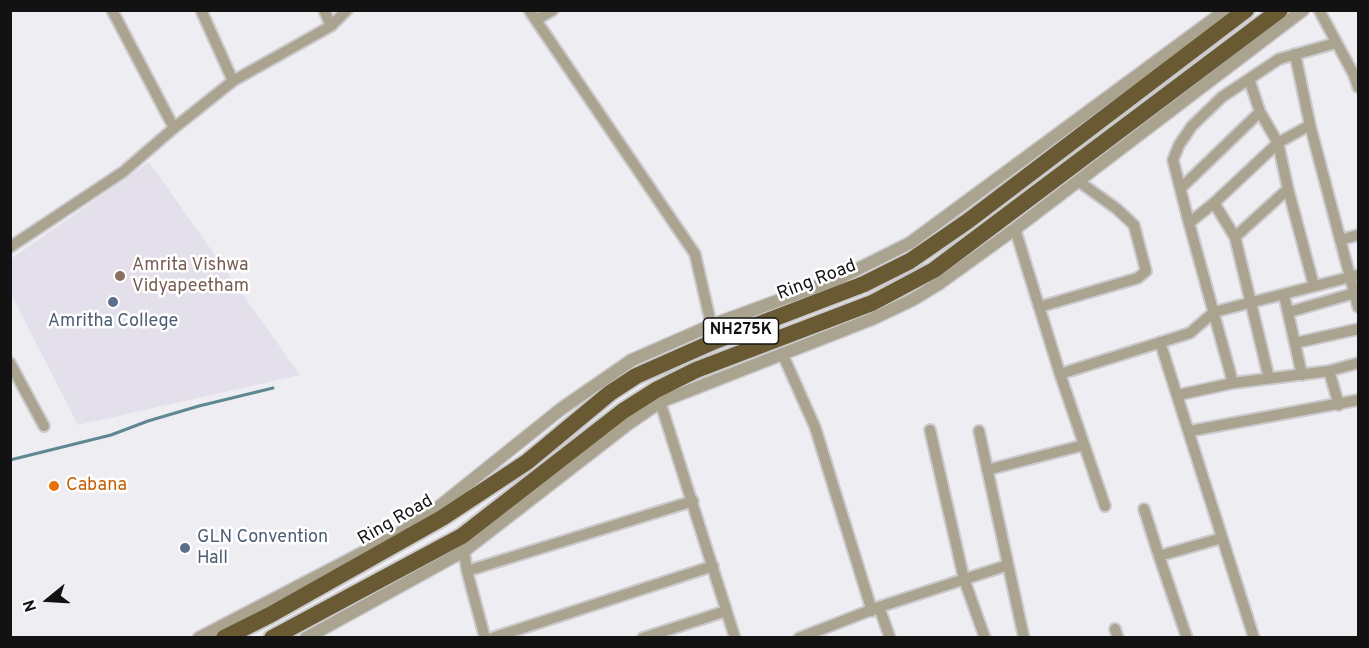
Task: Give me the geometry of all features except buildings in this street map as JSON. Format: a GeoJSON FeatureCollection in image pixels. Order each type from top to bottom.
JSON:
{"type":"FeatureCollection","features":[{"type":"Feature","properties":{"kind":"highway","name":"Ring Road"},"geometry":{"type":"LineString","coordinates":[[224,638],[270,615],[442,518],[527,462],[610,393],[714,333],[864,284],[910,261],[968,221],[1246,10]]}},
{"type":"Feature","properties":{"kind":"highway","name":"NH275K"},"geometry":{"type":"LineString","coordinates":[[272,638],[463,544],[623,411],[658,396],[696,370],[872,303],[919,280],[1280,10]]}},
{"type":"Feature","properties":{"kind":"street"},"geometry":{"type":"LineString","coordinates":[[112,10],[174,128]]}},
{"type":"Feature","properties":{"kind":"street"},"geometry":{"type":"LineString","coordinates":[[201,10],[233,81]]}},
{"type":"Feature","properties":{"kind":"street"},"geometry":{"type":"LineString","coordinates":[[324,10],[331,26]]}},
{"type":"Feature","properties":{"kind":"street"},"geometry":{"type":"LineString","coordinates":[[10,246],[123,172],[233,81],[331,26],[348,10]]}},
{"type":"Feature","properties":{"kind":"street"},"geometry":{"type":"LineString","coordinates":[[529,10],[695,254],[714,333]]}},
{"type":"Feature","properties":{"kind":"street"},"geometry":{"type":"LineString","coordinates":[[536,20],[553,10]]}},
{"type":"Feature","properties":{"kind":"street"},"geometry":{"type":"LineString","coordinates":[[199,638],[430,514],[561,409],[632,360],[714,333],[840,278],[910,243],[1226,10]]}},
{"type":"Feature","properties":{"kind":"street"},"geometry":{"type":"LineString","coordinates":[[735,638],[658,396],[872,319],[912,300],[940,283],[1015,229],[1303,10]]}},
{"type":"Feature","properties":{"kind":"street"},"geometry":{"type":"LineString","coordinates":[[1319,10],[1336,44],[1356,75],[1359,87]]}},
{"type":"Feature","properties":{"kind":"street"},"geometry":{"type":"LineString","coordinates":[[1233,383],[1173,160],[1179,145],[1192,126],[1215,104],[1249,79],[1279,59],[1336,44]]}},
{"type":"Feature","properties":{"kind":"street"},"geometry":{"type":"LineString","coordinates":[[1295,54],[1310,125],[1340,240],[1354,277],[1359,307]]}},
{"type":"Feature","properties":{"kind":"street"},"geometry":{"type":"LineString","coordinates":[[1249,79],[1260,112],[1278,142],[1314,286]]}},
{"type":"Feature","properties":{"kind":"street"},"geometry":{"type":"LineString","coordinates":[[1180,188],[1260,112]]}},
{"type":"Feature","properties":{"kind":"street"},"geometry":{"type":"LineString","coordinates":[[1189,223],[1214,203],[1278,142],[1310,125]]}},
{"type":"Feature","properties":{"kind":"street"},"geometry":{"type":"LineString","coordinates":[[1039,307],[1138,278],[1146,272],[1134,225],[1117,209],[1078,181]]}},
{"type":"Feature","properties":{"kind":"street"},"geometry":{"type":"LineString","coordinates":[[1235,237],[1288,189]]}},
{"type":"Feature","properties":{"kind":"street"},"geometry":{"type":"LineString","coordinates":[[1214,203],[1235,237],[1269,378]]}},
{"type":"Feature","properties":{"kind":"street"},"geometry":{"type":"LineString","coordinates":[[1015,229],[1060,374],[1105,506]]}},
{"type":"Feature","properties":{"kind":"street"},"geometry":{"type":"LineString","coordinates":[[1340,240],[1359,235]]}},
{"type":"Feature","properties":{"kind":"street"},"geometry":{"type":"LineString","coordinates":[[1060,374],[1190,333],[1214,312],[1354,277]]}},
{"type":"Feature","properties":{"kind":"street"},"geometry":{"type":"LineString","coordinates":[[1289,312],[1355,293]]}},
{"type":"Feature","properties":{"kind":"street"},"geometry":{"type":"LineString","coordinates":[[1284,295],[1302,375]]}},
{"type":"Feature","properties":{"kind":"street"},"geometry":{"type":"LineString","coordinates":[[1295,343],[1359,329]]}},
{"type":"Feature","properties":{"kind":"street"},"geometry":{"type":"LineString","coordinates":[[1160,342],[1254,638]]}},
{"type":"Feature","properties":{"kind":"street"},"geometry":{"type":"LineString","coordinates":[[782,353],[815,427],[875,609],[891,638]]}},
{"type":"Feature","properties":{"kind":"street"},"geometry":{"type":"LineString","coordinates":[[10,363],[44,426]]}},
{"type":"Feature","properties":{"kind":"street"},"geometry":{"type":"LineString","coordinates":[[1178,395],[1233,383],[1329,372],[1359,363]]}},
{"type":"Feature","properties":{"kind":"street"},"geometry":{"type":"LineString","coordinates":[[1329,372],[1339,405]]}},
{"type":"Feature","properties":{"kind":"street"},"geometry":{"type":"LineString","coordinates":[[1190,431],[1359,400]]}},
{"type":"Feature","properties":{"kind":"street"},"geometry":{"type":"LineString","coordinates":[[930,430],[964,579],[985,638]]}},
{"type":"Feature","properties":{"kind":"street"},"geometry":{"type":"LineString","coordinates":[[979,431],[1024,638]]}},
{"type":"Feature","properties":{"kind":"street"},"geometry":{"type":"LineString","coordinates":[[987,470],[1084,445]]}},
{"type":"Feature","properties":{"kind":"street"},"geometry":{"type":"LineString","coordinates":[[467,571],[693,501]]}},
{"type":"Feature","properties":{"kind":"street"},"geometry":{"type":"LineString","coordinates":[[1144,509],[1187,638]]}},
{"type":"Feature","properties":{"kind":"street"},"geometry":{"type":"LineString","coordinates":[[1159,556],[1222,538]]}},
{"type":"Feature","properties":{"kind":"street"},"geometry":{"type":"LineString","coordinates":[[306,638],[463,544],[467,571],[485,638]]}},
{"type":"Feature","properties":{"kind":"street"},"geometry":{"type":"LineString","coordinates":[[799,638],[875,609],[1008,565]]}},
{"type":"Feature","properties":{"kind":"street"},"geometry":{"type":"LineString","coordinates":[[492,638],[713,566]]}},
{"type":"Feature","properties":{"kind":"street"},"geometry":{"type":"LineString","coordinates":[[643,638],[726,611]]}},
{"type":"Feature","properties":{"kind":"shaded area","name":"Amrita Vishwa Vidyapeetham"},"geometry":{"type":"Polygon","coordinates":[[[149,162],[300,375],[78,425],[11,294],[11,259],[149,162]]]}},
{"type":"Feature","properties":{"kind":"waterway"},"geometry":{"type":"LineString","coordinates":[[10,460],[111,435],[199,406],[273,388]]}},
{"type":"Feature","properties":{"kind":"place","name":"Amrita Vishwa Vidyapeetham"},"geometry":{"type":"Point","coordinates":[120,276]}},
{"type":"Feature","properties":{"kind":"place","name":"Amritha College"},"geometry":{"type":"Point","coordinates":[113,302]}},
{"type":"Feature","properties":{"kind":"place","name":"Cabana"},"geometry":{"type":"Point","coordinates":[54,486]}},
{"type":"Feature","properties":{"kind":"place","name":"GLN Convention Hall"},"geometry":{"type":"Point","coordinates":[185,548]}}]}
